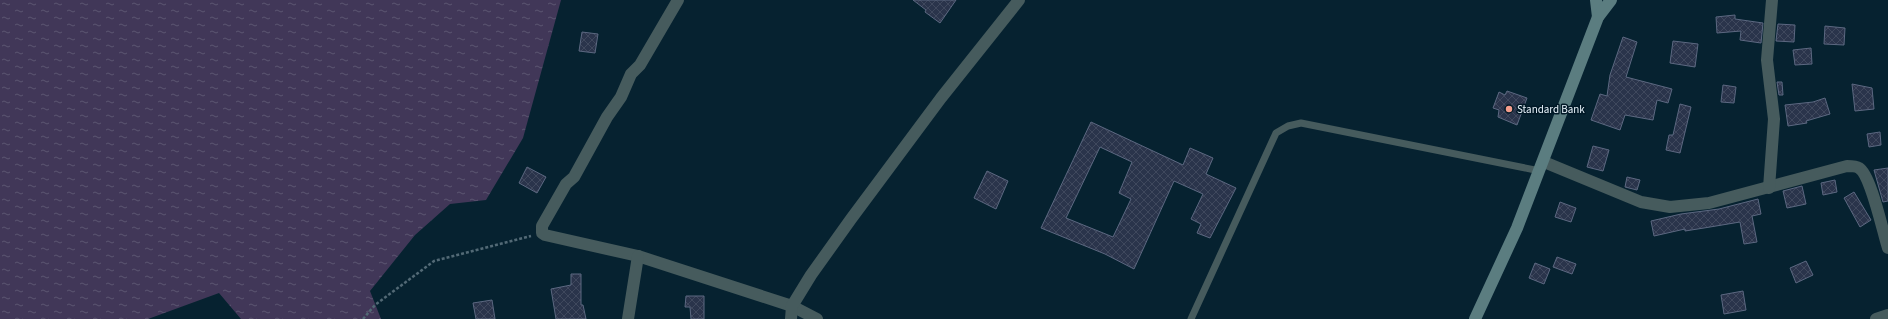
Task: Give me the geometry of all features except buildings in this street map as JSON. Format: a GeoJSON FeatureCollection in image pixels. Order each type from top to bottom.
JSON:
{"type":"FeatureCollection","features":[{"type":"Feature","properties":{"kind":"main road"},"geometry":{"type":"LineString","coordinates":[[1596,0],[1598,17]]}},
{"type":"Feature","properties":{"kind":"main road"},"geometry":{"type":"LineString","coordinates":[[1475,319],[1517,228],[1542,166],[1582,54],[1598,17],[1611,0]]}},
{"type":"Feature","properties":{"kind":"street"},"geometry":{"type":"LineString","coordinates":[[678,0],[640,65],[631,74],[621,97],[606,117],[574,177],[566,184],[542,226],[542,233],[545,235],[638,256],[792,306],[817,319]]}},
{"type":"Feature","properties":{"kind":"street"},"geometry":{"type":"LineString","coordinates":[[791,319],[792,306],[811,275],[941,98],[1019,0]]}},
{"type":"Feature","properties":{"kind":"street"},"geometry":{"type":"LineString","coordinates":[[1769,188],[1774,119],[1767,60],[1772,0]]}},
{"type":"Feature","properties":{"kind":"street"},"geometry":{"type":"LineString","coordinates":[[1542,166],[1641,202],[1670,207],[1709,203],[1847,166],[1858,166],[1864,172],[1869,184],[1888,248]]}},
{"type":"Feature","properties":{"kind":"street"},"geometry":{"type":"LineString","coordinates":[[628,319],[638,256]]}},
{"type":"Feature","properties":{"kind":"street"},"geometry":{"type":"LineString","coordinates":[[1876,319],[1888,315]]}},
{"type":"Feature","properties":{"kind":"lane"},"geometry":{"type":"LineString","coordinates":[[1191,319],[1276,133],[1288,126],[1300,124],[1542,166]]}},
{"type":"Feature","properties":{"kind":"path"},"geometry":{"type":"LineString","coordinates":[[364,319],[375,305],[434,261],[542,233]]}},
{"type":"Feature","properties":{"kind":"water"},"geometry":{"type":"Polygon","coordinates":[[[0,0],[561,0],[523,138],[486,200],[450,204],[415,235],[370,291],[381,319],[241,319],[219,293],[148,319],[0,319],[0,0]]]}},
{"type":"Feature","properties":{"kind":"place","name":"Standard Bank"},"geometry":{"type":"Point","coordinates":[1509,109]}}]}
